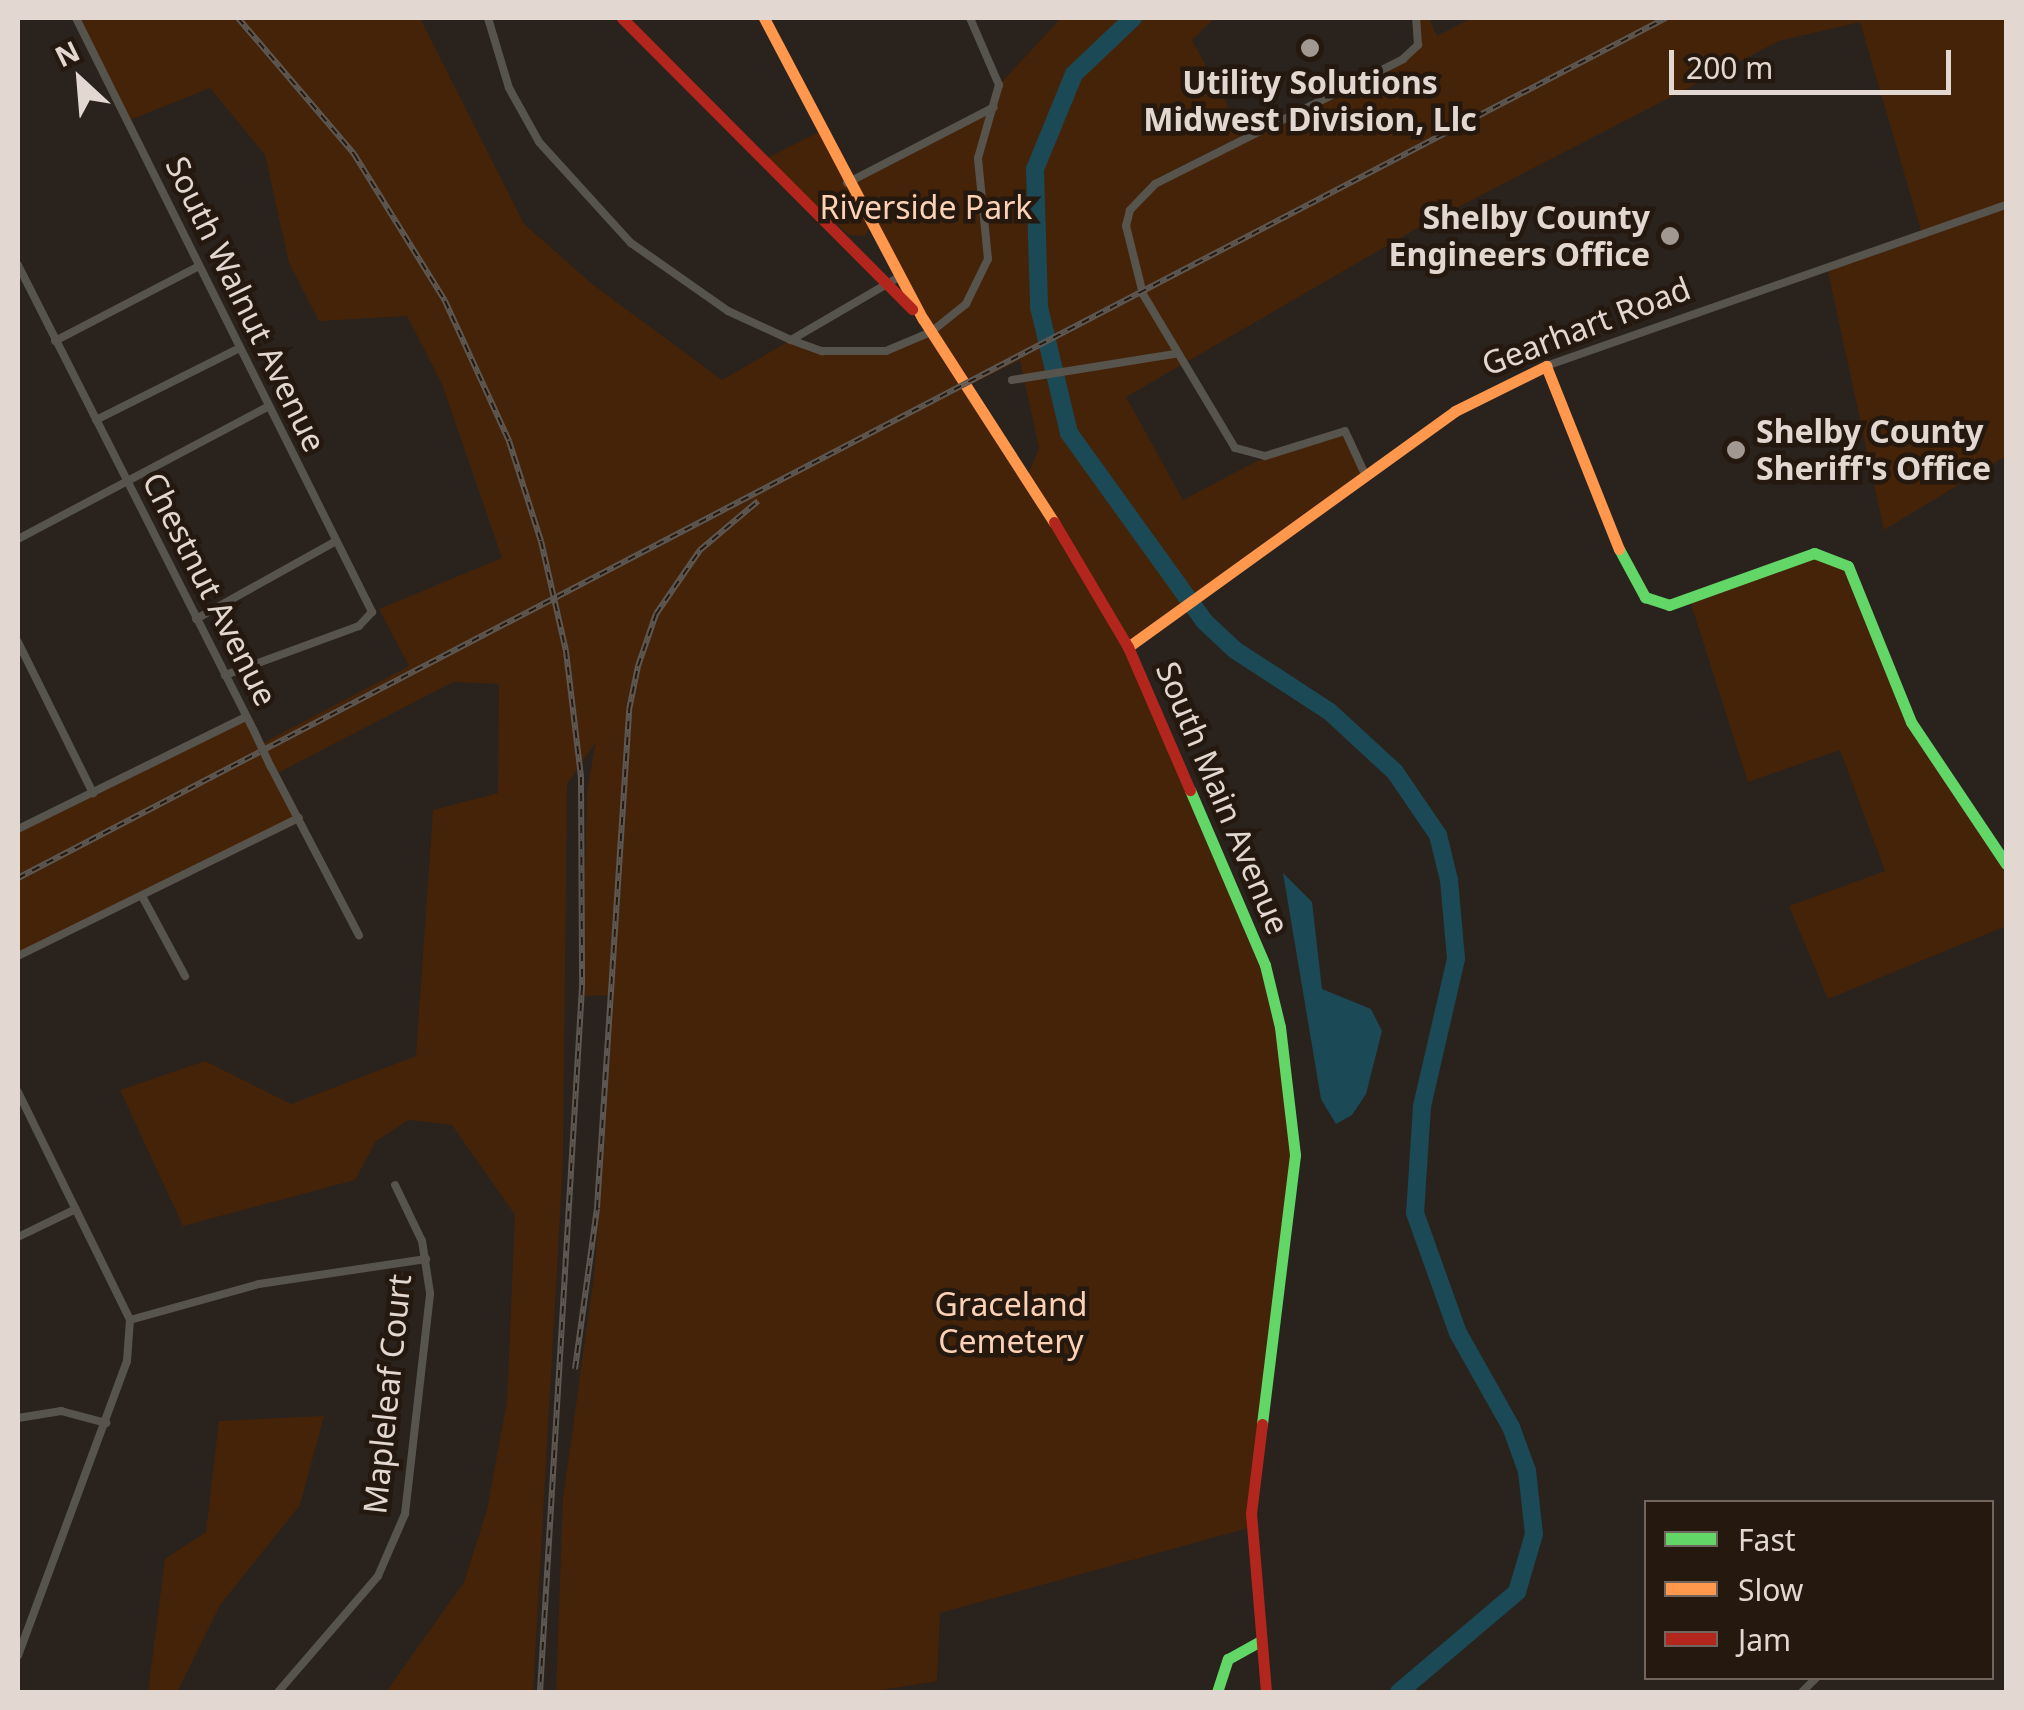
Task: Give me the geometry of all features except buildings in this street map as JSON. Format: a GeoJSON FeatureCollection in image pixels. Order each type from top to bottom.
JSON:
{"type":"FeatureCollection","features":[{"type":"Feature","properties":{"kind":"main road"},"geometry":{"type":"LineString","coordinates":[[622,18],[923,319]]}},
{"type":"Feature","properties":{"kind":"main road","name":"South Main Avenue"},"geometry":{"type":"LineString","coordinates":[[764,18],[899,278],[1128,647],[1226,868],[1264,965],[1280,1027],[1295,1154],[1256,1444],[1251,1513],[1258,1642],[1266,1692]]}},
{"type":"Feature","properties":{"kind":"main road"},"geometry":{"type":"LineString","coordinates":[[1546,366],[1623,560],[1645,597],[1668,606],[1690,601],[1814,553],[1848,566],[1912,722],[2006,864]]}},
{"type":"Feature","properties":{"kind":"main road","name":"Gearhart Road"},"geometry":{"type":"LineString","coordinates":[[1128,647],[1364,472],[1455,411],[1546,366]]}},
{"type":"Feature","properties":{"kind":"main road"},"geometry":{"type":"LineString","coordinates":[[1217,1692],[1228,1658],[1258,1642]]}},
{"type":"Feature","properties":{"kind":"street","name":"South Walnut Avenue"},"geometry":{"type":"LineString","coordinates":[[76,18],[372,612],[359,626],[224,675]]}},
{"type":"Feature","properties":{"kind":"street"},"geometry":{"type":"LineString","coordinates":[[488,18],[508,88],[579,192],[631,243],[712,299],[822,351],[886,351],[931,332],[966,304],[988,259],[978,158],[994,107],[996,69],[970,18]]}},
{"type":"Feature","properties":{"kind":"street"},"geometry":{"type":"LineString","coordinates":[[1364,472],[1345,431],[1265,456],[1235,448],[1175,354],[1131,264],[1130,210],[1155,184],[1404,59],[1418,45],[1416,18]]}},
{"type":"Feature","properties":{"kind":"street"},"geometry":{"type":"LineString","coordinates":[[847,183],[994,107]]}},
{"type":"Feature","properties":{"kind":"street","name":"Gearhart Road"},"geometry":{"type":"LineString","coordinates":[[1546,366],[2006,205]]}},
{"type":"Feature","properties":{"kind":"street","name":"Chestnut Avenue"},"geometry":{"type":"LineString","coordinates":[[18,264],[359,935]]}},
{"type":"Feature","properties":{"kind":"street"},"geometry":{"type":"LineString","coordinates":[[56,341],[200,266]]}},
{"type":"Feature","properties":{"kind":"street"},"geometry":{"type":"LineString","coordinates":[[792,340],[899,278]]}},
{"type":"Feature","properties":{"kind":"street"},"geometry":{"type":"LineString","coordinates":[[96,420],[240,348]]}},
{"type":"Feature","properties":{"kind":"street"},"geometry":{"type":"LineString","coordinates":[[1012,380],[1175,354]]}},
{"type":"Feature","properties":{"kind":"street"},"geometry":{"type":"LineString","coordinates":[[18,539],[269,406]]}},
{"type":"Feature","properties":{"kind":"street"},"geometry":{"type":"LineString","coordinates":[[196,619],[336,541]]}},
{"type":"Feature","properties":{"kind":"street"},"geometry":{"type":"LineString","coordinates":[[18,642],[93,793]]}},
{"type":"Feature","properties":{"kind":"street"},"geometry":{"type":"LineString","coordinates":[[18,829],[246,717]]}},
{"type":"Feature","properties":{"kind":"street"},"geometry":{"type":"LineString","coordinates":[[18,956],[299,818]]}},
{"type":"Feature","properties":{"kind":"street"},"geometry":{"type":"LineString","coordinates":[[142,896],[185,976]]}},
{"type":"Feature","properties":{"kind":"street"},"geometry":{"type":"LineString","coordinates":[[18,1092],[130,1320],[127,1361],[18,1654]]}},
{"type":"Feature","properties":{"kind":"street","name":"Mapleleaf Court"},"geometry":{"type":"LineString","coordinates":[[278,1692],[378,1576],[405,1514],[430,1292],[426,1259],[395,1186]]}},
{"type":"Feature","properties":{"kind":"street"},"geometry":{"type":"LineString","coordinates":[[18,1237],[76,1209]]}},
{"type":"Feature","properties":{"kind":"street"},"geometry":{"type":"LineString","coordinates":[[130,1320],[260,1284],[426,1259]]}},
{"type":"Feature","properties":{"kind":"street"},"geometry":{"type":"LineString","coordinates":[[18,1418],[60,1410],[106,1423]]}},
{"type":"Feature","properties":{"kind":"green space"},"geometry":{"type":"Polygon","coordinates":[[[76,18],[420,18],[524,224],[592,284],[722,380],[791,340],[822,351],[886,351],[931,332],[869,228],[865,236],[849,235],[763,160],[821,131],[847,183],[994,107],[999,85],[1061,18],[1215,18],[1192,40],[1245,138],[1403,59],[1418,45],[1416,18],[1429,18],[1437,36],[1472,18],[2006,18],[2006,456],[1884,530],[1827,267],[1922,234],[1860,22],[1779,41],[1416,229],[1126,397],[1183,500],[1257,461],[1336,437],[1346,436],[1364,472],[1128,647],[1265,965],[1295,1155],[1252,1527],[940,1613],[937,1681],[869,1692],[556,1692],[563,1499],[595,1268],[614,995],[582,996],[587,790],[596,742],[567,784],[563,1161],[533,1692],[386,1692],[464,1582],[487,1510],[507,1401],[515,1215],[452,1125],[409,1120],[376,1141],[355,1180],[183,1226],[120,1090],[205,1061],[291,1104],[416,1056],[433,810],[498,793],[499,684],[453,682],[276,774],[299,818],[18,956],[18,829],[246,717],[261,744],[409,666],[379,609],[502,558],[442,384],[407,316],[319,321],[289,263],[265,155],[210,88],[127,121],[76,18]],[[1020,360],[968,386],[1027,477],[1039,448],[1020,360]]]}},
{"type":"Feature","properties":{"kind":"green space"},"geometry":{"type":"Polygon","coordinates":[[[1800,557],[1840,558],[1911,721],[2006,864],[2006,926],[1828,999],[1789,906],[1885,871],[1840,750],[1748,782],[1690,601],[1800,557]]]}},
{"type":"Feature","properties":{"kind":"green space"},"geometry":{"type":"Polygon","coordinates":[[[324,1416],[300,1505],[220,1605],[177,1692],[148,1692],[165,1559],[206,1532],[219,1421],[324,1416]]]}},
{"type":"Feature","properties":{"kind":"water"},"geometry":{"type":"Polygon","coordinates":[[[1283,873],[1312,902],[1322,989],[1371,1009],[1382,1031],[1366,1094],[1352,1115],[1336,1124],[1321,1099],[1283,873]]]}},
{"type":"Feature","properties":{"kind":"waterway"},"geometry":{"type":"LineString","coordinates":[[1133,18],[1074,74],[1035,169],[1039,307],[1069,433],[1204,621],[1235,650],[1330,712],[1395,772],[1438,835],[1449,880],[1456,959],[1422,1106],[1415,1213],[1458,1333],[1511,1427],[1527,1471],[1534,1534],[1517,1592],[1399,1692]]}},
{"type":"Feature","properties":{"kind":"railway"},"geometry":{"type":"LineString","coordinates":[[238,18],[354,154],[445,301],[509,441],[541,541],[566,651],[581,777],[582,987],[540,1692]]}},
{"type":"Feature","properties":{"kind":"railway"},"geometry":{"type":"LineString","coordinates":[[18,878],[1666,18]]}},
{"type":"Feature","properties":{"kind":"railway"},"geometry":{"type":"LineString","coordinates":[[575,1369],[597,1208],[629,710],[638,666],[656,614],[700,550],[758,501]]}},
{"type":"Feature","properties":{"kind":"traffic: fast"},"geometry":{"type":"LineString","coordinates":[[1619,549],[1645,597],[1669,605],[1814,553],[1848,566],[1911,722],[2006,864]]}},
{"type":"Feature","properties":{"kind":"traffic: fast"},"geometry":{"type":"LineString","coordinates":[[1190,790],[1265,965],[1280,1027],[1295,1155],[1262,1424]]}},
{"type":"Feature","properties":{"kind":"traffic: fast"},"geometry":{"type":"LineString","coordinates":[[1217,1692],[1228,1659],[1259,1642]]}},
{"type":"Feature","properties":{"kind":"traffic: slow"},"geometry":{"type":"LineString","coordinates":[[764,18],[923,319],[1054,522]]}},
{"type":"Feature","properties":{"kind":"traffic: slow"},"geometry":{"type":"LineString","coordinates":[[1128,647],[1455,411],[1546,366],[1619,549]]}},
{"type":"Feature","properties":{"kind":"traffic: jam"},"geometry":{"type":"LineString","coordinates":[[622,18],[912,309]]}},
{"type":"Feature","properties":{"kind":"traffic: jam"},"geometry":{"type":"LineString","coordinates":[[1054,522],[1128,647],[1190,790]]}},
{"type":"Feature","properties":{"kind":"traffic: jam"},"geometry":{"type":"LineString","coordinates":[[1262,1424],[1251,1513],[1266,1692]]}},
{"type":"Feature","properties":{"kind":"place","name":"Utility Solutions Midwest Division, Llc"},"geometry":{"type":"Point","coordinates":[1310,48]}},
{"type":"Feature","properties":{"kind":"place","name":"Shelby County Engineers Office"},"geometry":{"type":"Point","coordinates":[1670,236]}},
{"type":"Feature","properties":{"kind":"place","name":"Shelby County Sheriff's Office"},"geometry":{"type":"Point","coordinates":[1736,450]}},
{"type":"Feature","properties":{"kind":"park label","name":"Riverside Park"},"geometry":{"type":"Point","coordinates":[926,207]}},
{"type":"Feature","properties":{"kind":"park label","name":"Graceland Cemetery"},"geometry":{"type":"Point","coordinates":[1011,1324]}}]}
